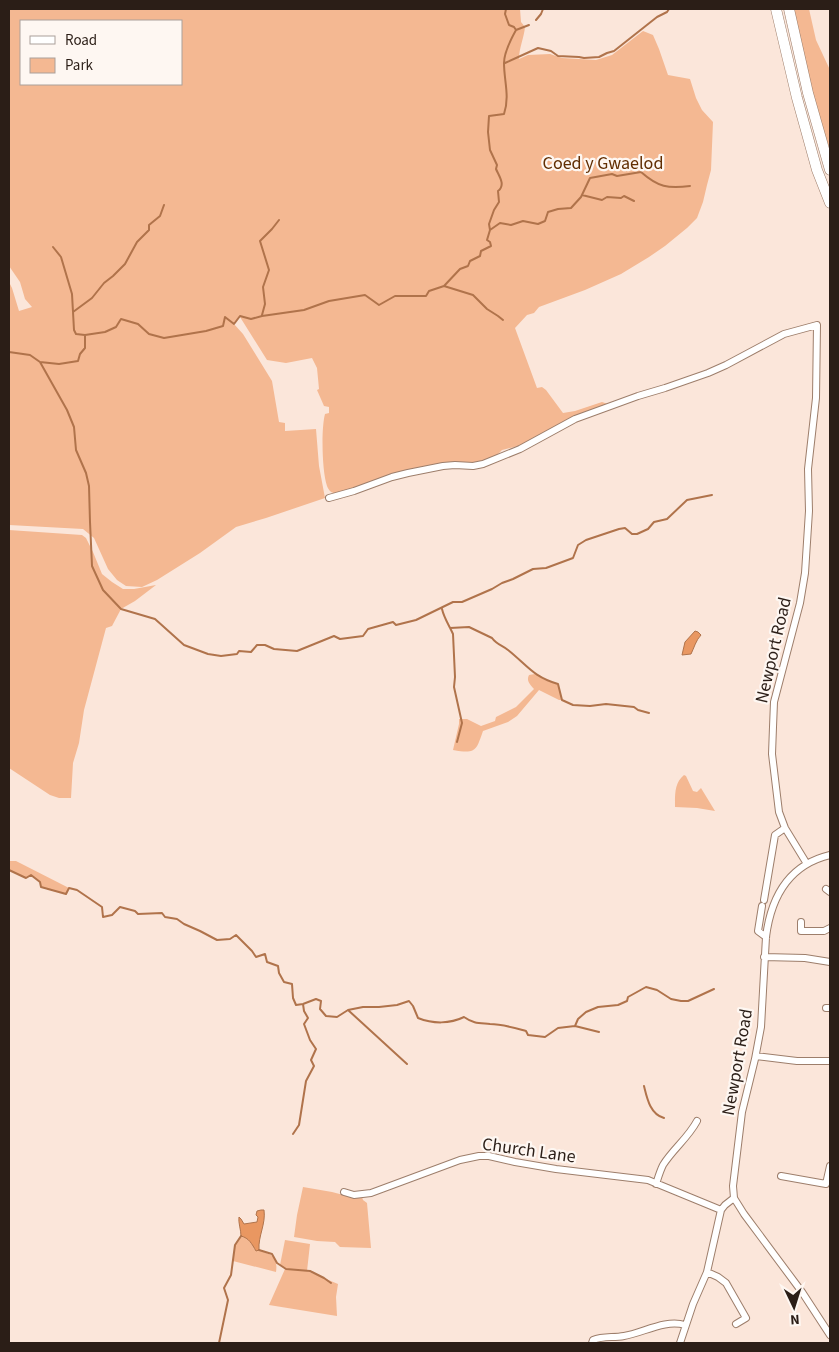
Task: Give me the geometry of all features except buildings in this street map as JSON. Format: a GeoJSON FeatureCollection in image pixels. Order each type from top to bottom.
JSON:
{"type":"FeatureCollection","features":[{"type":"Feature","properties":{"kind":"highway"},"geometry":{"type":"LineString","coordinates":[[776,9],[797,98],[817,170],[830,203]]}},
{"type":"Feature","properties":{"kind":"highway"},"geometry":{"type":"LineString","coordinates":[[789,9],[808,93],[830,170]]}},
{"type":"Feature","properties":{"kind":"street","name":"Newport Road"},"geometry":{"type":"LineString","coordinates":[[329,498],[354,491],[392,476],[443,466],[483,464],[520,449],[576,419],[708,373],[784,334],[817,326],[816,398],[808,469],[809,511],[805,573],[800,603],[774,702],[772,727],[772,754],[779,812],[784,828],[807,864],[780,889],[773,904],[768,924],[764,957],[761,1027],[742,1112],[733,1186],[734,1198]]}},
{"type":"Feature","properties":{"kind":"street"},"geometry":{"type":"LineString","coordinates":[[766,937],[758,931],[775,835],[784,828]]}},
{"type":"Feature","properties":{"kind":"street"},"geometry":{"type":"LineString","coordinates":[[807,864],[830,855]]}},
{"type":"Feature","properties":{"kind":"street"},"geometry":{"type":"LineString","coordinates":[[801,922],[801,931],[824,931],[830,928]]}},
{"type":"Feature","properties":{"kind":"street"},"geometry":{"type":"LineString","coordinates":[[764,957],[805,958],[830,962]]}},
{"type":"Feature","properties":{"kind":"street"},"geometry":{"type":"LineString","coordinates":[[756,1056],[797,1061],[830,1061]]}},
{"type":"Feature","properties":{"kind":"street"},"geometry":{"type":"LineString","coordinates":[[656,1184],[662,1167],[671,1154],[691,1133],[697,1121]]}},
{"type":"Feature","properties":{"kind":"street","name":"Church Lane"},"geometry":{"type":"LineString","coordinates":[[344,1192],[354,1195],[371,1193],[460,1160],[489,1156],[556,1169],[648,1180],[721,1210]]}},
{"type":"Feature","properties":{"kind":"street"},"geometry":{"type":"LineString","coordinates":[[781,1176],[826,1184],[830,1166]]}},
{"type":"Feature","properties":{"kind":"street"},"geometry":{"type":"LineString","coordinates":[[680,1343],[685,1325],[707,1272],[721,1210],[734,1198],[802,1292],[830,1335]]}},
{"type":"Feature","properties":{"kind":"street"},"geometry":{"type":"LineString","coordinates":[[707,1272],[726,1283],[746,1318],[736,1324]]}},
{"type":"Feature","properties":{"kind":"street"},"geometry":{"type":"LineString","coordinates":[[592,1343],[593,1340],[600,1337],[626,1336],[674,1323],[685,1325]]}},
{"type":"Feature","properties":{"kind":"green space","name":"Coed y Gwaelod"},"geometry":{"type":"Polygon","coordinates":[[[9,9],[520,9],[521,22],[525,27],[519,59],[528,55],[550,54],[562,58],[596,60],[612,55],[643,31],[653,35],[668,75],[690,79],[702,110],[713,122],[711,170],[697,218],[665,246],[621,274],[539,307],[534,313],[527,315],[515,328],[537,388],[542,387],[546,390],[563,413],[602,402],[608,404],[522,445],[502,450],[497,455],[481,462],[458,463],[335,494],[327,486],[323,461],[324,421],[325,414],[329,413],[329,407],[324,406],[317,390],[319,389],[317,368],[312,358],[286,363],[267,360],[240,317],[234,324],[243,334],[272,381],[279,422],[285,423],[285,431],[316,429],[319,466],[325,498],[236,527],[200,553],[157,580],[142,587],[126,586],[117,580],[108,569],[94,538],[83,529],[9,525],[9,282],[19,311],[32,307],[25,299],[20,282],[9,266],[9,9]]]}},
{"type":"Feature","properties":{"kind":"green space"},"geometry":{"type":"Polygon","coordinates":[[[794,9],[809,9],[816,40],[830,70],[830,150],[816,110],[794,9]]]}},
{"type":"Feature","properties":{"kind":"green space"},"geometry":{"type":"Polygon","coordinates":[[[9,530],[82,535],[86,538],[102,574],[112,582],[123,589],[156,585],[121,609],[112,626],[106,628],[84,710],[79,743],[73,763],[71,798],[59,798],[50,795],[9,768],[9,530]]]}},
{"type":"Feature","properties":{"kind":"green space"},"geometry":{"type":"Polygon","coordinates":[[[535,674],[545,680],[558,684],[562,700],[539,690],[517,716],[508,722],[483,731],[479,743],[474,750],[466,752],[453,750],[459,719],[467,719],[481,726],[495,721],[496,717],[516,707],[534,689],[528,679],[529,675],[535,674]]]}},
{"type":"Feature","properties":{"kind":"green space"},"geometry":{"type":"Polygon","coordinates":[[[684,775],[693,791],[697,792],[701,788],[715,811],[675,807],[675,794],[678,782],[684,775]]]}},
{"type":"Feature","properties":{"kind":"green space"},"geometry":{"type":"Polygon","coordinates":[[[9,861],[16,861],[69,888],[66,894],[41,887],[40,882],[31,875],[26,878],[9,870],[9,861]]]}},
{"type":"Feature","properties":{"kind":"green space"},"geometry":{"type":"Polygon","coordinates":[[[303,1187],[351,1197],[362,1197],[367,1203],[371,1248],[340,1247],[335,1242],[294,1237],[303,1187]]]}},
{"type":"Feature","properties":{"kind":"green space"},"geometry":{"type":"Polygon","coordinates":[[[241,1236],[252,1244],[256,1251],[259,1250],[267,1253],[275,1259],[276,1272],[233,1261],[235,1245],[241,1236]]]}},
{"type":"Feature","properties":{"kind":"green space"},"geometry":{"type":"Polygon","coordinates":[[[285,1240],[310,1244],[307,1271],[338,1284],[336,1297],[337,1316],[269,1305],[285,1269],[280,1265],[285,1240]]]}},
{"type":"Feature","properties":{"kind":"shaded area"},"geometry":{"type":"Polygon","coordinates":[[[695,631],[701,635],[691,654],[682,655],[685,642],[695,631]]]}},
{"type":"Feature","properties":{"kind":"shaded area"},"geometry":{"type":"Polygon","coordinates":[[[264,1210],[264,1220],[259,1250],[256,1251],[248,1240],[241,1236],[239,1217],[244,1224],[257,1222],[257,1211],[264,1210]]]}},
{"type":"Feature","properties":{"kind":"waterway"},"geometry":{"type":"LineString","coordinates":[[9,352],[30,355],[40,362],[59,364],[78,361],[80,354],[85,348],[85,335],[105,332],[116,327],[121,319],[138,324],[149,334],[164,338],[206,331],[223,326],[225,317],[234,324],[240,316],[251,319],[304,310],[329,301],[365,295],[379,305],[395,296],[426,296],[429,291],[444,286],[460,269],[468,266],[470,261],[480,256],[481,251],[491,246],[487,240],[490,230],[489,224],[499,202],[498,191],[502,183],[490,150],[489,116],[504,114],[507,95],[504,59],[516,30],[509,25],[505,14],[506,9]]}},
{"type":"Feature","properties":{"kind":"waterway"},"geometry":{"type":"LineString","coordinates":[[536,20],[543,9]]}},
{"type":"Feature","properties":{"kind":"waterway"},"geometry":{"type":"LineString","coordinates":[[505,63],[538,48],[551,51],[558,56],[599,57],[614,51],[669,9]]}},
{"type":"Feature","properties":{"kind":"waterway"},"geometry":{"type":"LineString","coordinates":[[516,30],[529,25]]}},
{"type":"Feature","properties":{"kind":"waterway"},"geometry":{"type":"LineString","coordinates":[[490,230],[500,223],[511,225],[523,221],[538,224],[545,221],[548,212],[571,208],[581,197],[590,178],[641,172],[664,186],[690,186]]}},
{"type":"Feature","properties":{"kind":"waterway"},"geometry":{"type":"LineString","coordinates":[[582,195],[602,200],[607,197],[621,198],[624,196],[634,201]]}},
{"type":"Feature","properties":{"kind":"waterway"},"geometry":{"type":"LineString","coordinates":[[73,312],[92,298],[104,283],[125,264],[137,242],[149,230],[149,225],[160,216],[164,205]]}},
{"type":"Feature","properties":{"kind":"waterway"},"geometry":{"type":"LineString","coordinates":[[262,315],[265,304],[263,287],[269,270],[260,241],[279,220]]}},
{"type":"Feature","properties":{"kind":"waterway"},"geometry":{"type":"LineString","coordinates":[[53,247],[61,257],[72,294],[74,330],[76,334],[85,335]]}},
{"type":"Feature","properties":{"kind":"waterway"},"geometry":{"type":"LineString","coordinates":[[444,286],[473,295],[487,309],[503,320]]}},
{"type":"Feature","properties":{"kind":"waterway"},"geometry":{"type":"LineString","coordinates":[[40,362],[67,410],[74,427],[76,450],[86,473],[89,486],[92,566],[103,590],[121,609],[155,619],[184,645],[208,654],[221,656],[237,654],[239,651],[251,652],[257,645],[297,651],[334,636],[340,639],[363,636],[368,629],[393,622],[396,625],[416,620],[453,602],[462,602],[492,589],[533,569],[546,568],[573,558],[578,545],[586,540],[625,528],[632,534],[637,534],[648,529],[654,522],[667,519],[687,500],[712,495]]}},
{"type":"Feature","properties":{"kind":"waterway"},"geometry":{"type":"LineString","coordinates":[[442,609],[453,634],[454,687],[462,723],[457,742]]}},
{"type":"Feature","properties":{"kind":"waterway"},"geometry":{"type":"LineString","coordinates":[[450,628],[469,627],[492,638],[536,674],[558,684],[562,700],[573,705],[590,706],[606,704],[634,707],[649,713]]}},
{"type":"Feature","properties":{"kind":"waterway"},"geometry":{"type":"LineString","coordinates":[[9,870],[26,878],[31,875],[40,882],[41,887],[66,894],[69,888],[77,890],[102,907],[103,917],[112,915],[120,907],[135,911],[138,914],[162,913],[165,917],[177,919],[217,940],[230,939],[236,935],[256,957],[265,954],[267,962],[278,966],[279,973],[284,982],[292,984],[293,998],[296,1005],[316,999],[321,1001],[320,1009],[326,1016],[337,1017],[348,1010],[397,1005],[409,1001],[418,1018],[430,1021],[447,1022],[464,1017],[477,1023],[508,1026],[526,1031],[528,1035],[545,1037],[558,1028],[575,1026],[599,1032]]}},
{"type":"Feature","properties":{"kind":"waterway"},"geometry":{"type":"LineString","coordinates":[[575,1026],[578,1019],[586,1012],[598,1007],[618,1005],[627,1001],[628,997],[646,987],[657,990],[671,999],[681,1001],[688,1001],[714,989]]}},
{"type":"Feature","properties":{"kind":"waterway"},"geometry":{"type":"LineString","coordinates":[[293,1134],[299,1125],[306,1081],[314,1066],[311,1060],[316,1049],[310,1040],[304,1024],[308,1018],[303,1004]]}},
{"type":"Feature","properties":{"kind":"waterway"},"geometry":{"type":"LineString","coordinates":[[348,1010],[407,1064]]}},
{"type":"Feature","properties":{"kind":"waterway"},"geometry":{"type":"LineString","coordinates":[[644,1086],[652,1109],[664,1118]]}},
{"type":"Feature","properties":{"kind":"waterway"},"geometry":{"type":"LineString","coordinates":[[219,1343],[228,1300],[224,1288],[231,1275],[235,1245],[241,1236]]}},
{"type":"Feature","properties":{"kind":"waterway"},"geometry":{"type":"LineString","coordinates":[[259,1250],[272,1254],[277,1263],[286,1269],[310,1271],[331,1283]]}}]}
